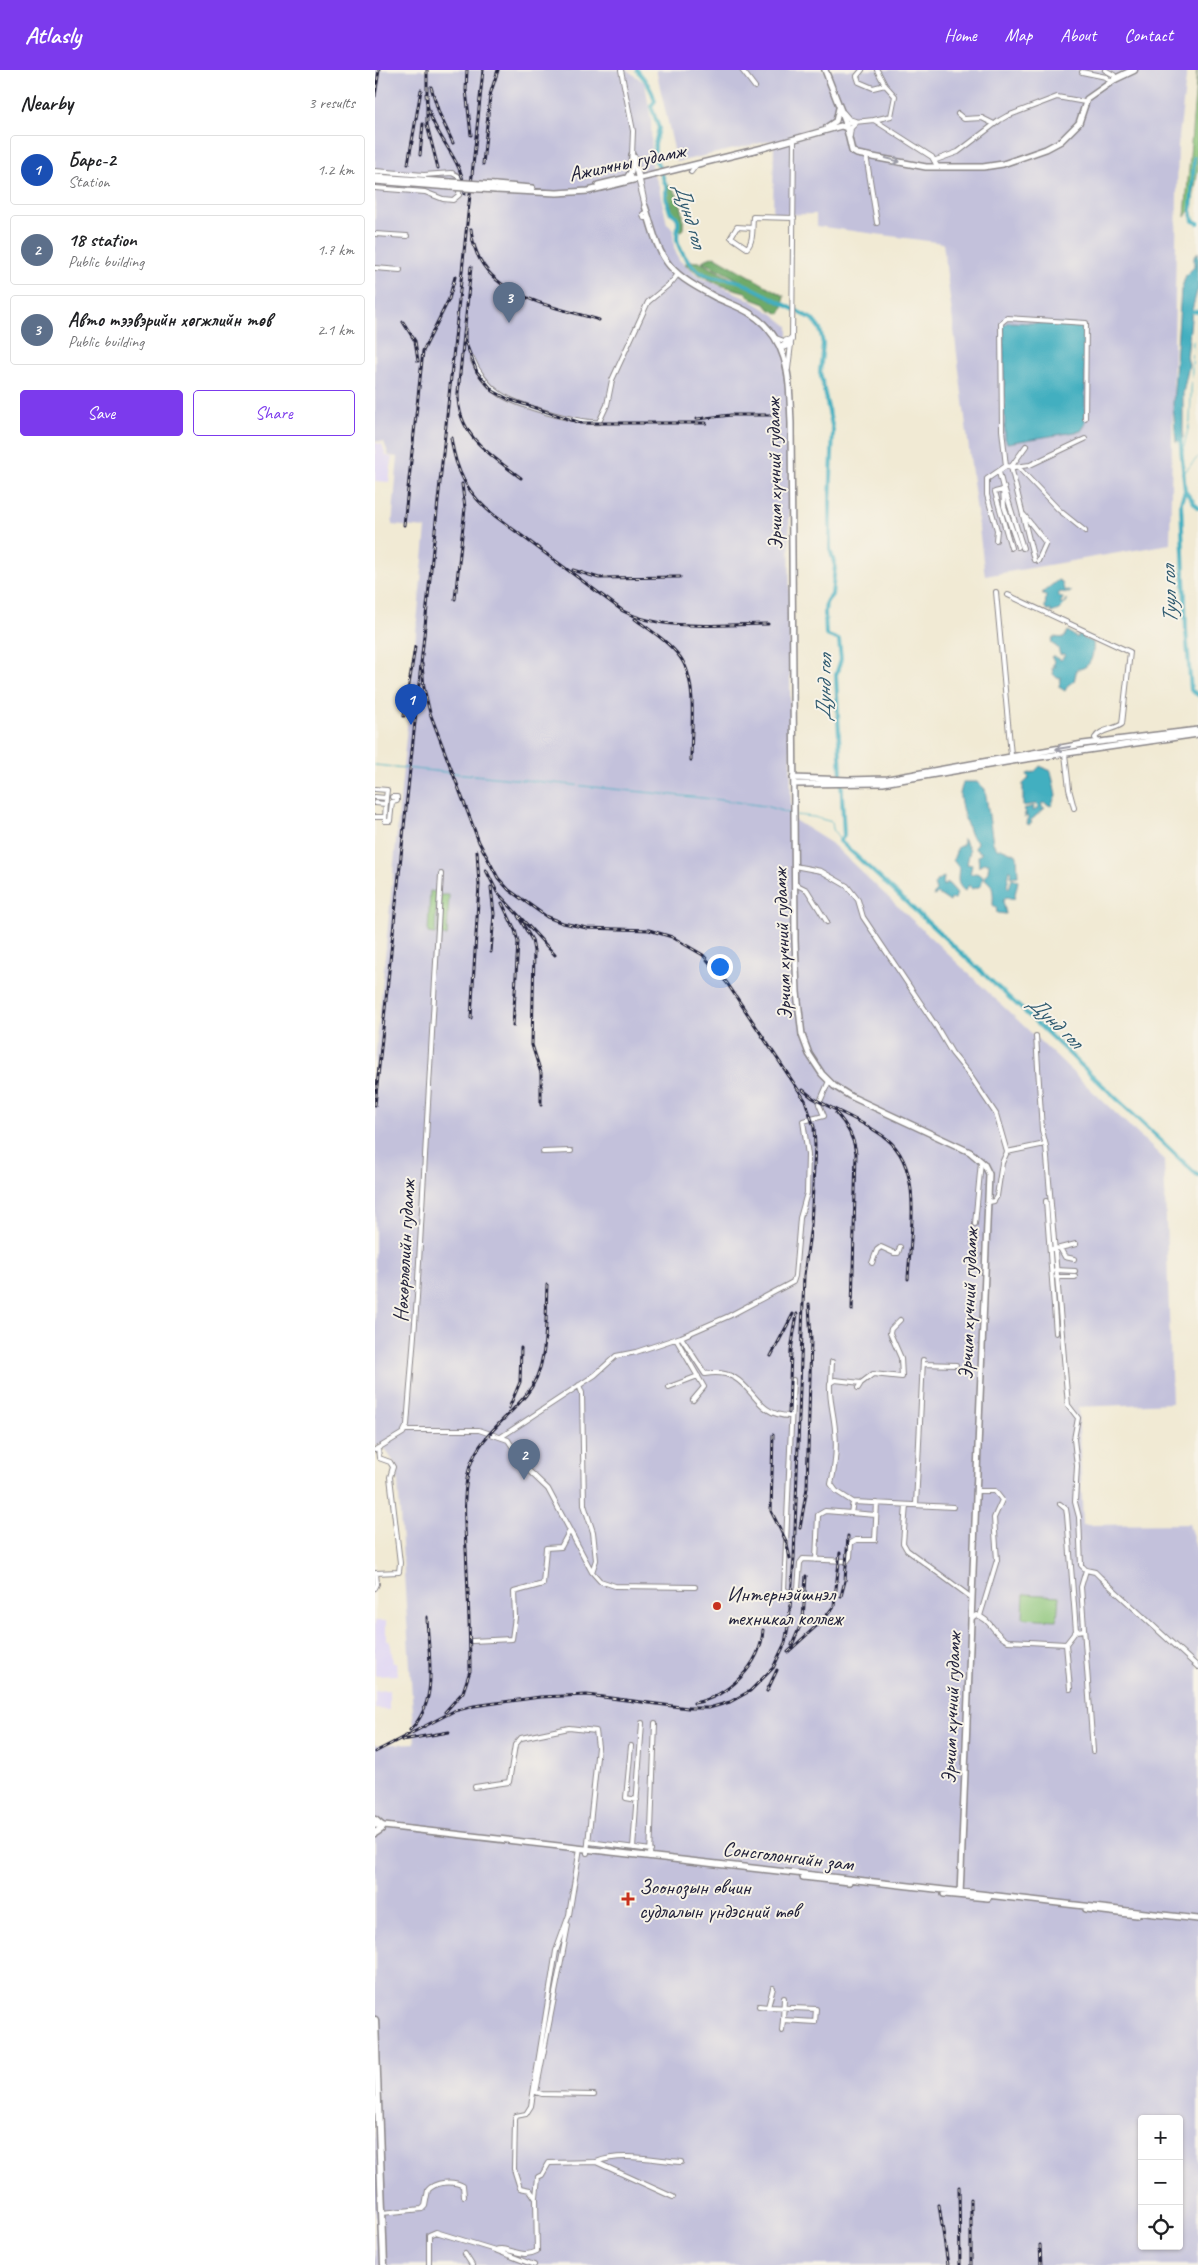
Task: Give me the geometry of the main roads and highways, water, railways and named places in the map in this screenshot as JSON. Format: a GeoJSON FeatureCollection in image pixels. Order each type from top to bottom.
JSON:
{"type":"FeatureCollection","features":[{"type":"Feature","properties":{"kind":"highway"},"geometry":{"type":"LineString","coordinates":[[1113,81],[1124,70]]}},
{"type":"Feature","properties":{"kind":"highway"},"geometry":{"type":"LineString","coordinates":[[1113,81],[1134,70]]}},
{"type":"Feature","properties":{"kind":"highway"},"geometry":{"type":"LineString","coordinates":[[375,1820],[378,1827],[375,1833]]}},
{"type":"Feature","properties":{"kind":"highway"},"geometry":{"type":"LineString","coordinates":[[375,2020],[383,2265]]}},
{"type":"Feature","properties":{"kind":"highway"},"geometry":{"type":"LineString","coordinates":[[375,2095],[383,2265]]}},
{"type":"Feature","properties":{"kind":"main road"},"geometry":{"type":"LineString","coordinates":[[825,70],[840,107],[851,151],[866,156],[917,166],[995,166],[1049,148],[1076,126],[1085,102],[1129,70]]}},
{"type":"Feature","properties":{"kind":"main road"},"geometry":{"type":"LineString","coordinates":[[827,127],[838,117],[840,107]]}},
{"type":"Feature","properties":{"kind":"main road","name":"Ажилчны гудамж"},"geometry":{"type":"LineString","coordinates":[[676,168],[763,146],[827,127],[846,126]]}},
{"type":"Feature","properties":{"kind":"main road","name":"Ажилчны гудамж"},"geometry":{"type":"LineString","coordinates":[[375,181],[567,192],[588,191],[652,173],[697,164],[846,126]]}},
{"type":"Feature","properties":{"kind":"main road"},"geometry":{"type":"LineString","coordinates":[[837,128],[844,130],[849,139]]}},
{"type":"Feature","properties":{"kind":"main road"},"geometry":{"type":"LineString","coordinates":[[784,142],[791,143],[794,147]]}},
{"type":"Feature","properties":{"kind":"main road"},"geometry":{"type":"LineString","coordinates":[[627,178],[631,172],[632,155]]}},
{"type":"Feature","properties":{"kind":"main road","name":"Ажилчны гудамж"},"geometry":{"type":"LineString","coordinates":[[375,177],[451,185]]}},
{"type":"Feature","properties":{"kind":"main road","name":"Ажилчны гудамж"},"geometry":{"type":"LineString","coordinates":[[567,192],[638,177]]}},
{"type":"Feature","properties":{"kind":"main road","name":"Эрчим хүчний гудамж"},"geometry":{"type":"LineString","coordinates":[[647,212],[663,256],[678,274],[710,294],[752,314],[776,338],[788,369],[796,975],[801,1030],[809,1054],[829,1081],[850,1096],[965,1149],[981,1161],[989,1174],[960,1894]]}},
{"type":"Feature","properties":{"kind":"main road"},"geometry":{"type":"LineString","coordinates":[[848,782],[913,775],[1083,744],[1198,730]]}},
{"type":"Feature","properties":{"kind":"main road"},"geometry":{"type":"LineString","coordinates":[[794,781],[848,782],[913,779],[1012,761],[1198,734]]}},
{"type":"Feature","properties":{"kind":"main road"},"geometry":{"type":"LineString","coordinates":[[1098,742],[1098,747],[1101,749]]}},
{"type":"Feature","properties":{"kind":"main road"},"geometry":{"type":"LineString","coordinates":[[1083,744],[1087,747],[1084,752]]}},
{"type":"Feature","properties":{"kind":"main road","name":"Сонсголонгийн зам"},"geometry":{"type":"LineString","coordinates":[[378,1827],[1198,1920]]}},
{"type":"Feature","properties":{"kind":"main road","name":"Сонсголонгийн зам"},"geometry":{"type":"LineString","coordinates":[[587,1851],[946,1890],[960,1894],[976,1894],[1198,1920]]}},
{"type":"Feature","properties":{"kind":"main road"},"geometry":{"type":"LineString","coordinates":[[946,1890],[957,1885],[960,1877]]}},
{"type":"Feature","properties":{"kind":"main road"},"geometry":{"type":"LineString","coordinates":[[960,1877],[965,1887],[976,1894]]}},
{"type":"Feature","properties":{"kind":"water"},"geometry":{"type":"Polygon","coordinates":[[[1198,252],[1198,288],[1192,310],[1187,357],[1189,365],[1183,393],[1183,438],[1176,442],[1173,404],[1181,290],[1186,275],[1194,267],[1194,257],[1198,252]]]}},
{"type":"Feature","properties":{"kind":"water"},"geometry":{"type":"Polygon","coordinates":[[[1008,322],[1082,325],[1085,328],[1085,425],[1081,431],[1007,443],[1005,438],[1003,326],[1008,322]]]}},
{"type":"Feature","properties":{"kind":"water"},"geometry":{"type":"Polygon","coordinates":[[[1058,580],[1062,582],[1064,590],[1072,591],[1069,593],[1060,592],[1058,595],[1063,598],[1060,604],[1064,604],[1066,599],[1066,603],[1059,610],[1051,613],[1051,610],[1048,611],[1045,608],[1046,596],[1042,593],[1058,580]]]}},
{"type":"Feature","properties":{"kind":"water"},"geometry":{"type":"Polygon","coordinates":[[[1068,631],[1077,638],[1080,633],[1083,634],[1082,638],[1093,642],[1093,651],[1089,663],[1077,669],[1074,681],[1068,685],[1065,691],[1059,687],[1061,677],[1057,678],[1053,674],[1052,668],[1056,666],[1052,666],[1055,662],[1051,657],[1054,656],[1061,660],[1065,655],[1060,655],[1058,648],[1051,643],[1053,637],[1064,638],[1068,631]]]}},
{"type":"Feature","properties":{"kind":"water"},"geometry":{"type":"Polygon","coordinates":[[[1040,766],[1051,771],[1056,795],[1051,806],[1044,803],[1041,804],[1045,808],[1030,821],[1032,822],[1030,825],[1027,824],[1027,816],[1024,818],[1027,814],[1024,815],[1026,812],[1023,809],[1034,806],[1033,811],[1039,808],[1036,804],[1023,806],[1023,784],[1029,778],[1027,774],[1034,772],[1040,766]]]}},
{"type":"Feature","properties":{"kind":"water"},"geometry":{"type":"Polygon","coordinates":[[[963,782],[977,782],[985,789],[993,843],[998,850],[1001,848],[1017,855],[1018,876],[1011,877],[1012,872],[1010,869],[1007,886],[1009,888],[1012,879],[1018,881],[1014,899],[1006,897],[1003,901],[1006,914],[997,913],[996,907],[993,905],[992,888],[985,879],[989,863],[983,863],[979,867],[978,856],[982,853],[975,849],[977,841],[971,836],[961,803],[960,794],[963,782]]]}},
{"type":"Feature","properties":{"kind":"water"},"geometry":{"type":"Polygon","coordinates":[[[963,839],[970,850],[967,864],[972,865],[970,874],[976,873],[983,876],[981,886],[972,889],[969,885],[965,891],[959,883],[959,868],[953,860],[958,847],[963,845],[963,839]]]}},
{"type":"Feature","properties":{"kind":"water"},"geometry":{"type":"Polygon","coordinates":[[[944,877],[943,886],[948,883],[957,893],[955,899],[951,899],[950,902],[938,894],[933,896],[936,891],[934,885],[937,880],[944,877]]]}},
{"type":"Feature","properties":{"kind":"waterway","name":"Дунд гол"},"geometry":{"type":"LineString","coordinates":[[637,70],[648,84],[655,101],[651,106],[659,128],[654,158],[666,186],[666,198],[670,212],[678,220],[677,241],[686,258],[691,265],[701,272],[712,277],[734,280],[749,286],[812,319],[820,329],[823,344],[820,372],[833,430],[830,549],[835,566],[832,595],[826,602],[825,612],[826,635],[839,640],[841,659],[836,675],[844,836],[840,841],[1040,1026],[1198,1176]]}},
{"type":"Feature","properties":{"kind":"waterway"},"geometry":{"type":"LineString","coordinates":[[1194,158],[1191,210],[1193,221],[1198,223]]}},
{"type":"Feature","properties":{"kind":"waterway","name":"Туул гол"},"geometry":{"type":"LineString","coordinates":[[1189,311],[1198,312]]}},
{"type":"Feature","properties":{"kind":"waterway"},"geometry":{"type":"LineString","coordinates":[[1181,459],[1190,421],[1193,341]]}},
{"type":"Feature","properties":{"kind":"waterway","name":"Туул гол"},"geometry":{"type":"LineString","coordinates":[[1180,435],[1185,491],[1198,508]]}},
{"type":"Feature","properties":{"kind":"waterway"},"geometry":{"type":"LineString","coordinates":[[1183,474],[1198,457]]}},
{"type":"Feature","properties":{"kind":"waterway","name":"Туул гол"},"geometry":{"type":"LineString","coordinates":[[1185,491],[1181,502],[1186,630],[1191,690],[1198,695]]}},
{"type":"Feature","properties":{"kind":"waterway"},"geometry":{"type":"LineString","coordinates":[[375,765],[722,800],[765,806],[792,814]]}},
{"type":"Feature","properties":{"kind":"waterway"},"geometry":{"type":"LineString","coordinates":[[796,815],[832,822],[833,829],[840,841]]}},
{"type":"Feature","properties":{"kind":"railway"},"geometry":{"type":"LineString","coordinates":[[375,96],[379,70]]}},
{"type":"Feature","properties":{"kind":"railway"},"geometry":{"type":"LineString","coordinates":[[427,70],[427,125],[438,168]]}},
{"type":"Feature","properties":{"kind":"railway"},"geometry":{"type":"LineString","coordinates":[[467,70],[466,90],[471,135]]}},
{"type":"Feature","properties":{"kind":"railway"},"geometry":{"type":"LineString","coordinates":[[375,1105],[483,70]]}},
{"type":"Feature","properties":{"kind":"railway"},"geometry":{"type":"LineString","coordinates":[[483,164],[490,95],[498,70]]}},
{"type":"Feature","properties":{"kind":"railway"},"geometry":{"type":"LineString","coordinates":[[431,87],[439,113],[453,143]]}},
{"type":"Feature","properties":{"kind":"railway"},"geometry":{"type":"LineString","coordinates":[[408,164],[421,90]]}},
{"type":"Feature","properties":{"kind":"railway"},"geometry":{"type":"LineString","coordinates":[[426,94],[432,120],[459,168],[465,194]]}},
{"type":"Feature","properties":{"kind":"railway"},"geometry":{"type":"LineString","coordinates":[[420,155],[423,124]]}},
{"type":"Feature","properties":{"kind":"railway"},"geometry":{"type":"LineString","coordinates":[[471,229],[476,251],[486,269],[500,283],[518,294],[537,302],[599,320]]}},
{"type":"Feature","properties":{"kind":"railway"},"geometry":{"type":"LineString","coordinates":[[471,267],[458,393],[459,408],[463,421],[478,443],[521,478]]}},
{"type":"Feature","properties":{"kind":"railway"},"geometry":{"type":"LineString","coordinates":[[404,525],[423,351],[449,299],[455,277]]}},
{"type":"Feature","properties":{"kind":"railway"},"geometry":{"type":"LineString","coordinates":[[403,322],[415,341],[418,361]]}},
{"type":"Feature","properties":{"kind":"railway"},"geometry":{"type":"LineString","coordinates":[[465,327],[465,341],[477,372],[493,391],[508,399],[581,423],[706,423]]}},
{"type":"Feature","properties":{"kind":"railway"},"geometry":{"type":"LineString","coordinates":[[697,419],[731,415],[771,415]]}},
{"type":"Feature","properties":{"kind":"railway"},"geometry":{"type":"LineString","coordinates":[[451,438],[460,472],[477,500],[495,516],[623,611],[639,618],[675,624],[768,624]]}},
{"type":"Feature","properties":{"kind":"railway"},"geometry":{"type":"LineString","coordinates":[[455,599],[465,508],[462,484]]}},
{"type":"Feature","properties":{"kind":"railway"},"geometry":{"type":"LineString","coordinates":[[573,570],[599,578],[680,577]]}},
{"type":"Feature","properties":{"kind":"railway"},"geometry":{"type":"LineString","coordinates":[[635,619],[670,646],[686,667],[692,707],[691,760]]}},
{"type":"Feature","properties":{"kind":"railway"},"geometry":{"type":"LineString","coordinates":[[404,716],[415,647]]}},
{"type":"Feature","properties":{"kind":"railway"},"geometry":{"type":"LineString","coordinates":[[375,1752],[454,1711],[474,1706],[540,1697],[587,1695],[688,1708],[709,1708],[730,1702],[750,1691],[773,1668],[785,1643],[789,1621],[794,1558],[804,1275],[811,1226],[815,1146],[814,1127],[805,1100],[727,983],[703,955],[672,937],[649,930],[587,928],[563,923],[547,917],[509,890],[498,878],[479,842],[430,713],[424,688],[422,664]]}},
{"type":"Feature","properties":{"kind":"railway"},"geometry":{"type":"LineString","coordinates":[[471,1018],[479,885],[477,851]]}},
{"type":"Feature","properties":{"kind":"railway"},"geometry":{"type":"LineString","coordinates":[[486,870],[497,892],[555,955]]}},
{"type":"Feature","properties":{"kind":"railway"},"geometry":{"type":"LineString","coordinates":[[491,887],[494,914],[491,952]]}},
{"type":"Feature","properties":{"kind":"railway"},"geometry":{"type":"LineString","coordinates":[[502,903],[515,930],[518,942],[513,1026]]}},
{"type":"Feature","properties":{"kind":"railway"},"geometry":{"type":"LineString","coordinates":[[518,916],[532,940],[534,951],[532,1045],[541,1073],[541,1105]]}},
{"type":"Feature","properties":{"kind":"railway"},"geometry":{"type":"LineString","coordinates":[[803,1090],[813,1098],[879,1133],[899,1152],[906,1168],[912,1204],[908,1279]]}},
{"type":"Feature","properties":{"kind":"railway"},"geometry":{"type":"LineString","coordinates":[[836,1113],[849,1132],[854,1142],[856,1153],[852,1310]]}},
{"type":"Feature","properties":{"kind":"railway"},"geometry":{"type":"LineString","coordinates":[[445,1712],[463,1692],[470,1671],[465,1518],[467,1476],[474,1456],[480,1446],[526,1395],[534,1383],[543,1357],[545,1343],[547,1285]]}},
{"type":"Feature","properties":{"kind":"railway"},"geometry":{"type":"LineString","coordinates":[[800,1528],[807,1488],[811,1340],[809,1304]]}},
{"type":"Feature","properties":{"kind":"railway"},"geometry":{"type":"LineString","coordinates":[[771,1356],[793,1314]]}},
{"type":"Feature","properties":{"kind":"railway"},"geometry":{"type":"LineString","coordinates":[[789,1413],[791,1350],[797,1314]]}},
{"type":"Feature","properties":{"kind":"railway"},"geometry":{"type":"LineString","coordinates":[[509,1408],[520,1382],[521,1348]]}},
{"type":"Feature","properties":{"kind":"railway"},"geometry":{"type":"LineString","coordinates":[[773,1435],[771,1511],[786,1541],[790,1558]]}},
{"type":"Feature","properties":{"kind":"railway"},"geometry":{"type":"LineString","coordinates":[[841,1596],[845,1581],[848,1536]]}},
{"type":"Feature","properties":{"kind":"railway"},"geometry":{"type":"LineString","coordinates":[[788,1652],[823,1620],[834,1606],[840,1553]]}},
{"type":"Feature","properties":{"kind":"railway"},"geometry":{"type":"LineString","coordinates":[[792,1645],[803,1619],[806,1576]]}},
{"type":"Feature","properties":{"kind":"railway"},"geometry":{"type":"LineString","coordinates":[[410,1730],[419,1718],[429,1692],[430,1662],[427,1617]]}},
{"type":"Feature","properties":{"kind":"railway"},"geometry":{"type":"LineString","coordinates":[[694,1703],[707,1700],[719,1694],[741,1677],[756,1655],[761,1643],[763,1630]]}},
{"type":"Feature","properties":{"kind":"railway"},"geometry":{"type":"LineString","coordinates":[[767,1691],[777,1670]]}},
{"type":"Feature","properties":{"kind":"railway"},"geometry":{"type":"LineString","coordinates":[[402,1740],[449,1732]]}},
{"type":"Feature","properties":{"kind":"railway"},"geometry":{"type":"LineString","coordinates":[[959,2187],[960,2265]]}},
{"type":"Feature","properties":{"kind":"railway"},"geometry":{"type":"LineString","coordinates":[[971,2199],[971,2265]]}},
{"type":"Feature","properties":{"kind":"railway"},"geometry":{"type":"LineString","coordinates":[[939,2205],[948,2265]]}},
{"type":"Feature","properties":{"kind":"railway"},"geometry":{"type":"LineString","coordinates":[[1040,2245],[1041,2265]]}},
{"type":"Feature","properties":{"kind":"place","name":"Авто тээвэрийн хөгжлийн төв"},"geometry":{"type":"Point","coordinates":[509,323]}},
{"type":"Feature","properties":{"kind":"place","name":"Барс-2"},"geometry":{"type":"Point","coordinates":[411,725]}},
{"type":"Feature","properties":{"kind":"place","name":"18 station"},"geometry":{"type":"Point","coordinates":[524,1480]}},
{"type":"Feature","properties":{"kind":"place","name":"Интернэйшнэл техникал коллеж"},"geometry":{"type":"Point","coordinates":[717,1606]}},
{"type":"Feature","properties":{"kind":"place","name":"Зоонозын өвчин судлалын үндэсний төв"},"geometry":{"type":"Point","coordinates":[628,1899]}}]}
